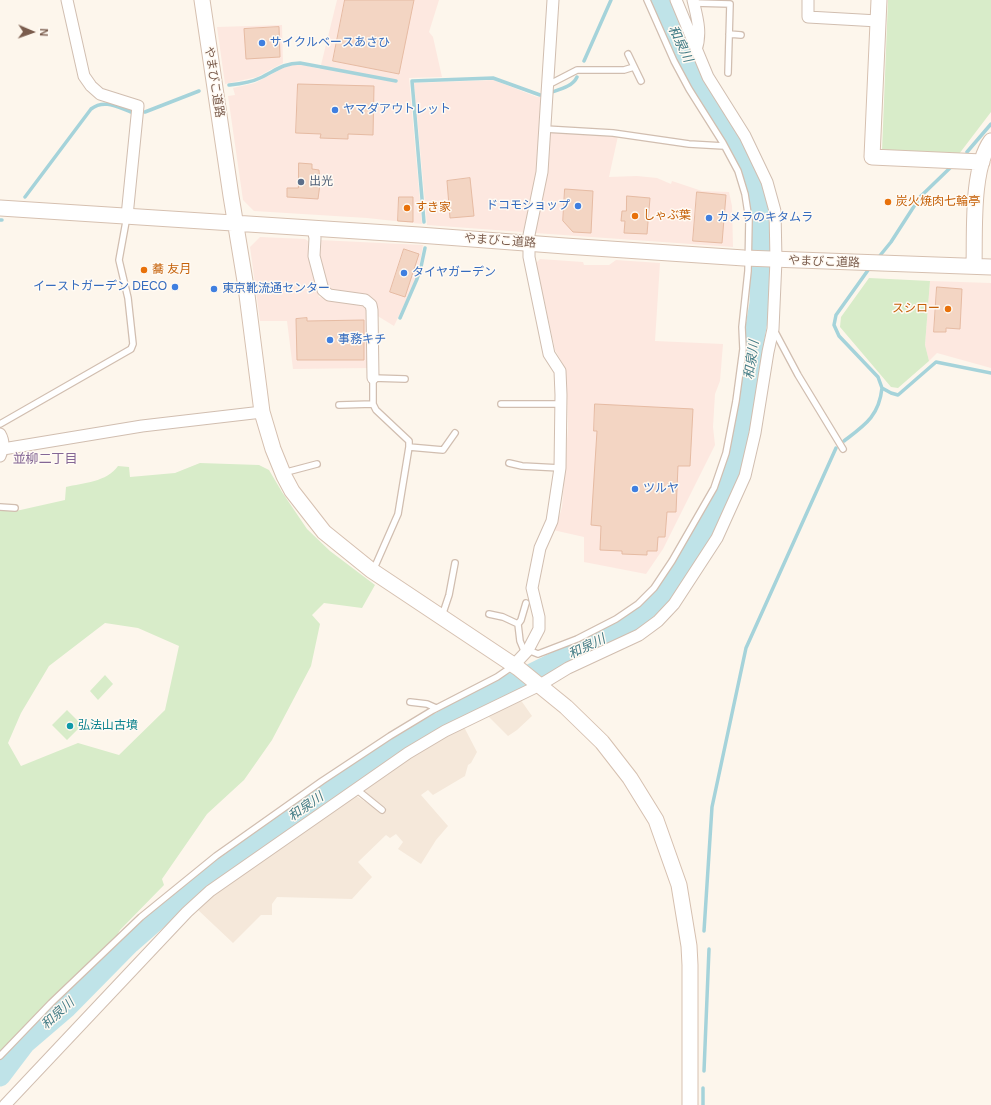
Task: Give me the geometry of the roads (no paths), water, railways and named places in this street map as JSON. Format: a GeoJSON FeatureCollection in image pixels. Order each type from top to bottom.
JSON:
{"type":"FeatureCollection","features":[{"type":"Feature","properties":{"kind":"street"},"geometry":{"type":"LineString","coordinates":[[67,0],[84,76],[91,86],[100,94],[138,106],[127,216]]}},
{"type":"Feature","properties":{"kind":"street","name":"やまびこ道路"},"geometry":{"type":"LineString","coordinates":[[202,0],[236,224],[773,260],[991,267]]}},
{"type":"Feature","properties":{"kind":"street"},"geometry":{"type":"LineString","coordinates":[[516,667],[527,652],[539,629],[532,588],[540,548],[552,522],[560,468],[560,371],[549,354],[529,257],[528,243],[542,172],[554,0]]}},
{"type":"Feature","properties":{"kind":"street"},"geometry":{"type":"LineString","coordinates":[[5,1105],[210,890],[408,753],[445,731],[537,683],[639,635],[658,621],[674,604],[717,538],[744,476],[755,433],[773,329],[775,211],[767,182],[745,136],[708,77],[676,0]]}},
{"type":"Feature","properties":{"kind":"street"},"geometry":{"type":"LineString","coordinates":[[808,0],[808,16],[878,21]]}},
{"type":"Feature","properties":{"kind":"street"},"geometry":{"type":"LineString","coordinates":[[879,0],[872,157],[982,162]]}},
{"type":"Feature","properties":{"kind":"street"},"geometry":{"type":"LineString","coordinates":[[694,2],[698,24],[699,42],[696,50]]}},
{"type":"Feature","properties":{"kind":"street"},"geometry":{"type":"LineString","coordinates":[[974,266],[977,180],[982,162],[991,141]]}},
{"type":"Feature","properties":{"kind":"street"},"geometry":{"type":"LineString","coordinates":[[0,208],[236,224],[247,293],[262,412],[282,473],[292,491],[324,532],[371,570],[516,667],[566,707],[602,742],[630,778],[658,823],[679,885],[688,946],[690,965],[690,1105]]}},
{"type":"Feature","properties":{"kind":"street"},"geometry":{"type":"LineString","coordinates":[[312,229],[315,238],[314,256],[323,290],[329,295],[365,300],[371,305],[373,378]]}},
{"type":"Feature","properties":{"kind":"street"},"geometry":{"type":"LineString","coordinates":[[0,434],[3,439],[2,453],[142,426],[262,412]]}},
{"type":"Feature","properties":{"kind":"lane"},"geometry":{"type":"LineString","coordinates":[[526,603],[521,620],[518,624],[520,641],[527,652],[538,654],[577,638],[616,619],[638,604],[654,588],[672,561],[710,495],[721,471],[726,454],[736,401],[743,348],[742,327],[749,258],[749,220],[745,194],[738,172],[674,61],[647,0]]}},
{"type":"Feature","properties":{"kind":"lane"},"geometry":{"type":"LineString","coordinates":[[694,2],[730,4],[728,72]]}},
{"type":"Feature","properties":{"kind":"lane"},"geometry":{"type":"LineString","coordinates":[[729,34],[741,35]]}},
{"type":"Feature","properties":{"kind":"lane"},"geometry":{"type":"LineString","coordinates":[[628,54],[641,81]]}},
{"type":"Feature","properties":{"kind":"lane"},"geometry":{"type":"LineString","coordinates":[[547,85],[577,70],[624,70],[634,67]]}},
{"type":"Feature","properties":{"kind":"lane"},"geometry":{"type":"LineString","coordinates":[[545,129],[613,133],[688,144],[724,146]]}},
{"type":"Feature","properties":{"kind":"lane"},"geometry":{"type":"LineString","coordinates":[[0,424],[131,349],[133,344],[128,298],[120,260],[127,216]]}},
{"type":"Feature","properties":{"kind":"lane"},"geometry":{"type":"LineString","coordinates":[[773,329],[798,375],[843,449]]}},
{"type":"Feature","properties":{"kind":"lane"},"geometry":{"type":"LineString","coordinates":[[371,570],[376,564],[398,514],[409,447],[409,441],[376,410],[373,404],[373,378],[405,379]]}},
{"type":"Feature","properties":{"kind":"lane"},"geometry":{"type":"LineString","coordinates":[[339,405],[373,404]]}},
{"type":"Feature","properties":{"kind":"lane"},"geometry":{"type":"LineString","coordinates":[[501,404],[561,404]]}},
{"type":"Feature","properties":{"kind":"lane"},"geometry":{"type":"LineString","coordinates":[[409,447],[443,450],[455,433]]}},
{"type":"Feature","properties":{"kind":"lane"},"geometry":{"type":"LineString","coordinates":[[509,463],[522,466],[560,468]]}},
{"type":"Feature","properties":{"kind":"lane"},"geometry":{"type":"LineString","coordinates":[[282,473],[317,464]]}},
{"type":"Feature","properties":{"kind":"lane"},"geometry":{"type":"LineString","coordinates":[[0,507],[15,508]]}},
{"type":"Feature","properties":{"kind":"lane"},"geometry":{"type":"LineString","coordinates":[[442,618],[449,595],[455,563]]}},
{"type":"Feature","properties":{"kind":"lane"},"geometry":{"type":"LineString","coordinates":[[489,614],[503,617],[518,624]]}},
{"type":"Feature","properties":{"kind":"lane"},"geometry":{"type":"LineString","coordinates":[[0,1056],[51,1003],[141,917],[216,856],[322,780],[436,708],[516,667]]}},
{"type":"Feature","properties":{"kind":"lane"},"geometry":{"type":"LineString","coordinates":[[410,702],[427,704],[436,708]]}},
{"type":"Feature","properties":{"kind":"lane"},"geometry":{"type":"LineString","coordinates":[[356,790],[382,810]]}},
{"type":"Feature","properties":{"kind":"waterway"},"geometry":{"type":"LineString","coordinates":[[584,61],[611,0]]}},
{"type":"Feature","properties":{"kind":"waterway","name":"和泉川"},"geometry":{"type":"LineString","coordinates":[[0,1076],[25,1043],[67,1007],[130,943],[204,878],[282,826],[380,757],[479,700],[627,627],[662,594],[677,576],[723,494],[733,471],[741,438],[750,362],[760,303],[761,242],[758,196],[745,161],[681,48],[660,0]]}},
{"type":"Feature","properties":{"kind":"waterway"},"geometry":{"type":"LineString","coordinates":[[229,85],[252,81],[279,68],[294,63],[396,81]]}},
{"type":"Feature","properties":{"kind":"waterway"},"geometry":{"type":"LineString","coordinates":[[552,92],[570,85],[577,77]]}},
{"type":"Feature","properties":{"kind":"waterway"},"geometry":{"type":"LineString","coordinates":[[424,222],[412,81],[493,78],[540,95]]}},
{"type":"Feature","properties":{"kind":"waterway"},"geometry":{"type":"LineString","coordinates":[[145,112],[199,91]]}},
{"type":"Feature","properties":{"kind":"waterway"},"geometry":{"type":"LineString","coordinates":[[25,197],[91,109],[96,106],[106,104],[131,112]]}},
{"type":"Feature","properties":{"kind":"waterway"},"geometry":{"type":"LineString","coordinates":[[967,152],[991,124]]}},
{"type":"Feature","properties":{"kind":"waterway"},"geometry":{"type":"LineString","coordinates":[[878,258],[891,242],[920,197],[951,167]]}},
{"type":"Feature","properties":{"kind":"waterway"},"geometry":{"type":"LineString","coordinates":[[400,318],[417,279],[425,248]]}},
{"type":"Feature","properties":{"kind":"waterway"},"geometry":{"type":"LineString","coordinates":[[871,266],[836,315],[834,325],[839,336],[878,377],[882,388],[898,395],[936,362],[991,373]]}},
{"type":"Feature","properties":{"kind":"waterway"},"geometry":{"type":"LineString","coordinates":[[844,441],[870,419],[878,406],[882,388]]}},
{"type":"Feature","properties":{"kind":"waterway"},"geometry":{"type":"LineString","coordinates":[[704,931],[712,807],[746,648],[836,448]]}},
{"type":"Feature","properties":{"kind":"waterway"},"geometry":{"type":"LineString","coordinates":[[704,1071],[709,949]]}},
{"type":"Feature","properties":{"kind":"waterway"},"geometry":{"type":"LineString","coordinates":[[703,1088],[703,1105]]}},
{"type":"Feature","properties":{"kind":"place","name":"サイクルベースあさひ"},"geometry":{"type":"Point","coordinates":[262,43]}},
{"type":"Feature","properties":{"kind":"place","name":"ヤマダアウトレット"},"geometry":{"type":"Point","coordinates":[335,110]}},
{"type":"Feature","properties":{"kind":"place","name":"出光"},"geometry":{"type":"Point","coordinates":[301,182]}},
{"type":"Feature","properties":{"kind":"place","name":"炭火焼肉七輪亭"},"geometry":{"type":"Point","coordinates":[888,202]}},
{"type":"Feature","properties":{"kind":"place","name":"ドコモショップ"},"geometry":{"type":"Point","coordinates":[578,206]}},
{"type":"Feature","properties":{"kind":"place","name":"すき家"},"geometry":{"type":"Point","coordinates":[407,208]}},
{"type":"Feature","properties":{"kind":"place","name":"しゃぶ葉"},"geometry":{"type":"Point","coordinates":[635,216]}},
{"type":"Feature","properties":{"kind":"place","name":"カメラのキタムラ"},"geometry":{"type":"Point","coordinates":[709,218]}},
{"type":"Feature","properties":{"kind":"place","name":"蕎 友月"},"geometry":{"type":"Point","coordinates":[144,270]}},
{"type":"Feature","properties":{"kind":"place","name":"タイヤガーデン"},"geometry":{"type":"Point","coordinates":[404,273]}},
{"type":"Feature","properties":{"kind":"place","name":"イーストガーデン DECO"},"geometry":{"type":"Point","coordinates":[175,287]}},
{"type":"Feature","properties":{"kind":"place","name":"東京靴流通センター"},"geometry":{"type":"Point","coordinates":[214,289]}},
{"type":"Feature","properties":{"kind":"place","name":"スシロー"},"geometry":{"type":"Point","coordinates":[948,309]}},
{"type":"Feature","properties":{"kind":"place","name":"事務キチ"},"geometry":{"type":"Point","coordinates":[330,340]}},
{"type":"Feature","properties":{"kind":"place","name":"ツルヤ"},"geometry":{"type":"Point","coordinates":[635,489]}},
{"type":"Feature","properties":{"kind":"place","name":"弘法山古墳"},"geometry":{"type":"Point","coordinates":[70,726]}},
{"type":"Feature","properties":{"kind":"district","name":"並柳二丁目"},"geometry":{"type":"Point","coordinates":[45,459]}}]}
